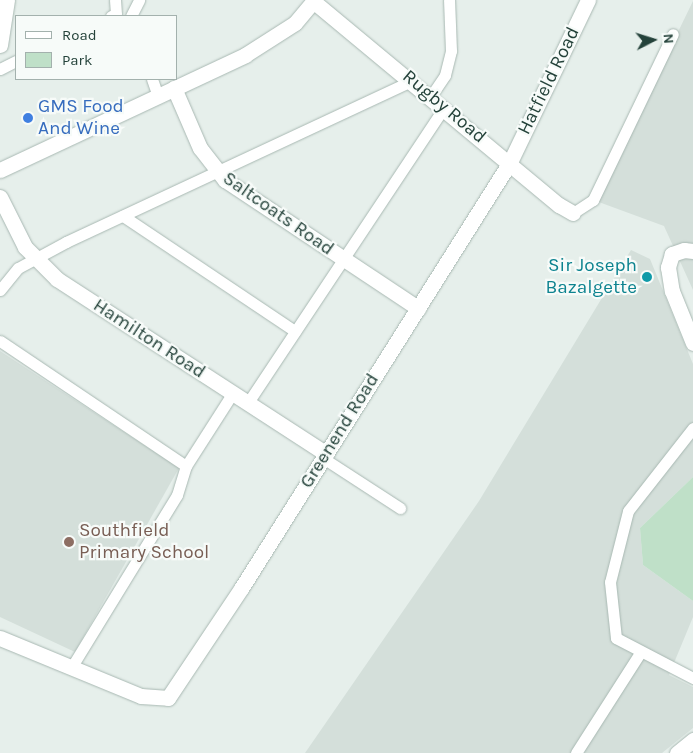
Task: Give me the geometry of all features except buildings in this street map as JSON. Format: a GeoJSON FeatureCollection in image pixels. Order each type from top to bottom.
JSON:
{"type":"FeatureCollection","features":[{"type":"Feature","properties":{"kind":"street"},"geometry":{"type":"LineString","coordinates":[[0,45],[6,0]]}},
{"type":"Feature","properties":{"kind":"street","name":"Hatfield Road"},"geometry":{"type":"LineString","coordinates":[[510,162],[588,0]]}},
{"type":"Feature","properties":{"kind":"street"},"geometry":{"type":"LineString","coordinates":[[0,170],[158,96],[276,37],[295,23],[314,1]]}},
{"type":"Feature","properties":{"kind":"street","name":"Rugby Road"},"geometry":{"type":"LineString","coordinates":[[314,1],[444,106],[558,205],[574,213]]}},
{"type":"Feature","properties":{"kind":"street","name":"Saltcoats Road"},"geometry":{"type":"LineString","coordinates":[[174,88],[200,148],[217,172],[418,308]]}},
{"type":"Feature","properties":{"kind":"street","name":"Greenend Road"},"geometry":{"type":"LineString","coordinates":[[70,668],[141,696],[168,698],[510,162]]}},
{"type":"Feature","properties":{"kind":"street","name":"Hamilton Road"},"geometry":{"type":"LineString","coordinates":[[0,197],[34,259],[58,279],[324,456]]}},
{"type":"Feature","properties":{"kind":"street"},"geometry":{"type":"LineString","coordinates":[[693,251],[684,250],[672,254],[668,267],[672,291],[693,343]]}},
{"type":"Feature","properties":{"kind":"street"},"geometry":{"type":"LineString","coordinates":[[0,638],[70,668]]}},
{"type":"Feature","properties":{"kind":"street"},"geometry":{"type":"LineString","coordinates":[[677,753],[693,740]]}},
{"type":"Feature","properties":{"kind":"lane"},"geometry":{"type":"LineString","coordinates":[[114,15],[116,14],[115,0]]}},
{"type":"Feature","properties":{"kind":"lane"},"geometry":{"type":"LineString","coordinates":[[132,15],[139,0]]}},
{"type":"Feature","properties":{"kind":"lane"},"geometry":{"type":"LineString","coordinates":[[431,96],[445,75],[451,51],[449,0]]}},
{"type":"Feature","properties":{"kind":"lane"},"geometry":{"type":"LineString","coordinates":[[574,213],[593,200],[673,34]]}},
{"type":"Feature","properties":{"kind":"lane"},"geometry":{"type":"LineString","coordinates":[[0,69],[15,62]]}},
{"type":"Feature","properties":{"kind":"lane"},"geometry":{"type":"LineString","coordinates":[[152,80],[158,96]]}},
{"type":"Feature","properties":{"kind":"lane"},"geometry":{"type":"LineString","coordinates":[[0,290],[18,268],[34,259],[412,81]]}},
{"type":"Feature","properties":{"kind":"lane"},"geometry":{"type":"LineString","coordinates":[[247,404],[444,106]]}},
{"type":"Feature","properties":{"kind":"lane"},"geometry":{"type":"LineString","coordinates":[[123,216],[295,331]]}},
{"type":"Feature","properties":{"kind":"lane"},"geometry":{"type":"LineString","coordinates":[[0,341],[186,466]]}},
{"type":"Feature","properties":{"kind":"lane"},"geometry":{"type":"LineString","coordinates":[[70,668],[177,494],[186,466],[232,394]]}},
{"type":"Feature","properties":{"kind":"lane"},"geometry":{"type":"LineString","coordinates":[[693,428],[628,511],[610,582],[616,638],[640,653],[693,678]]}},
{"type":"Feature","properties":{"kind":"lane"},"geometry":{"type":"LineString","coordinates":[[324,456],[400,508]]}},
{"type":"Feature","properties":{"kind":"lane"},"geometry":{"type":"LineString","coordinates":[[576,753],[640,653]]}},
{"type":"Feature","properties":{"kind":"shaded area"},"geometry":{"type":"Polygon","coordinates":[[[693,1],[693,290],[664,226],[596,201],[693,1]]]}},
{"type":"Feature","properties":{"kind":"shaded area"},"geometry":{"type":"Polygon","coordinates":[[[631,250],[650,259],[693,364],[693,477],[640,528],[643,565],[693,601],[693,617],[669,675],[693,687],[693,728],[662,753],[305,753],[479,501],[631,250]]]}},
{"type":"Feature","properties":{"kind":"shaded area","name":"Southfield Primary School"},"geometry":{"type":"Polygon","coordinates":[[[0,351],[179,468],[75,652],[0,617],[0,351]]]}},
{"type":"Feature","properties":{"kind":"green space"},"geometry":{"type":"Polygon","coordinates":[[[693,477],[693,601],[643,565],[640,528],[693,477]]]}},
{"type":"Feature","properties":{"kind":"place","name":"GMS Food And Wine"},"geometry":{"type":"Point","coordinates":[28,118]}},
{"type":"Feature","properties":{"kind":"place","name":"Sir Joseph Bazalgette"},"geometry":{"type":"Point","coordinates":[647,277]}},
{"type":"Feature","properties":{"kind":"place","name":"Southfield Primary School"},"geometry":{"type":"Point","coordinates":[69,542]}}]}
